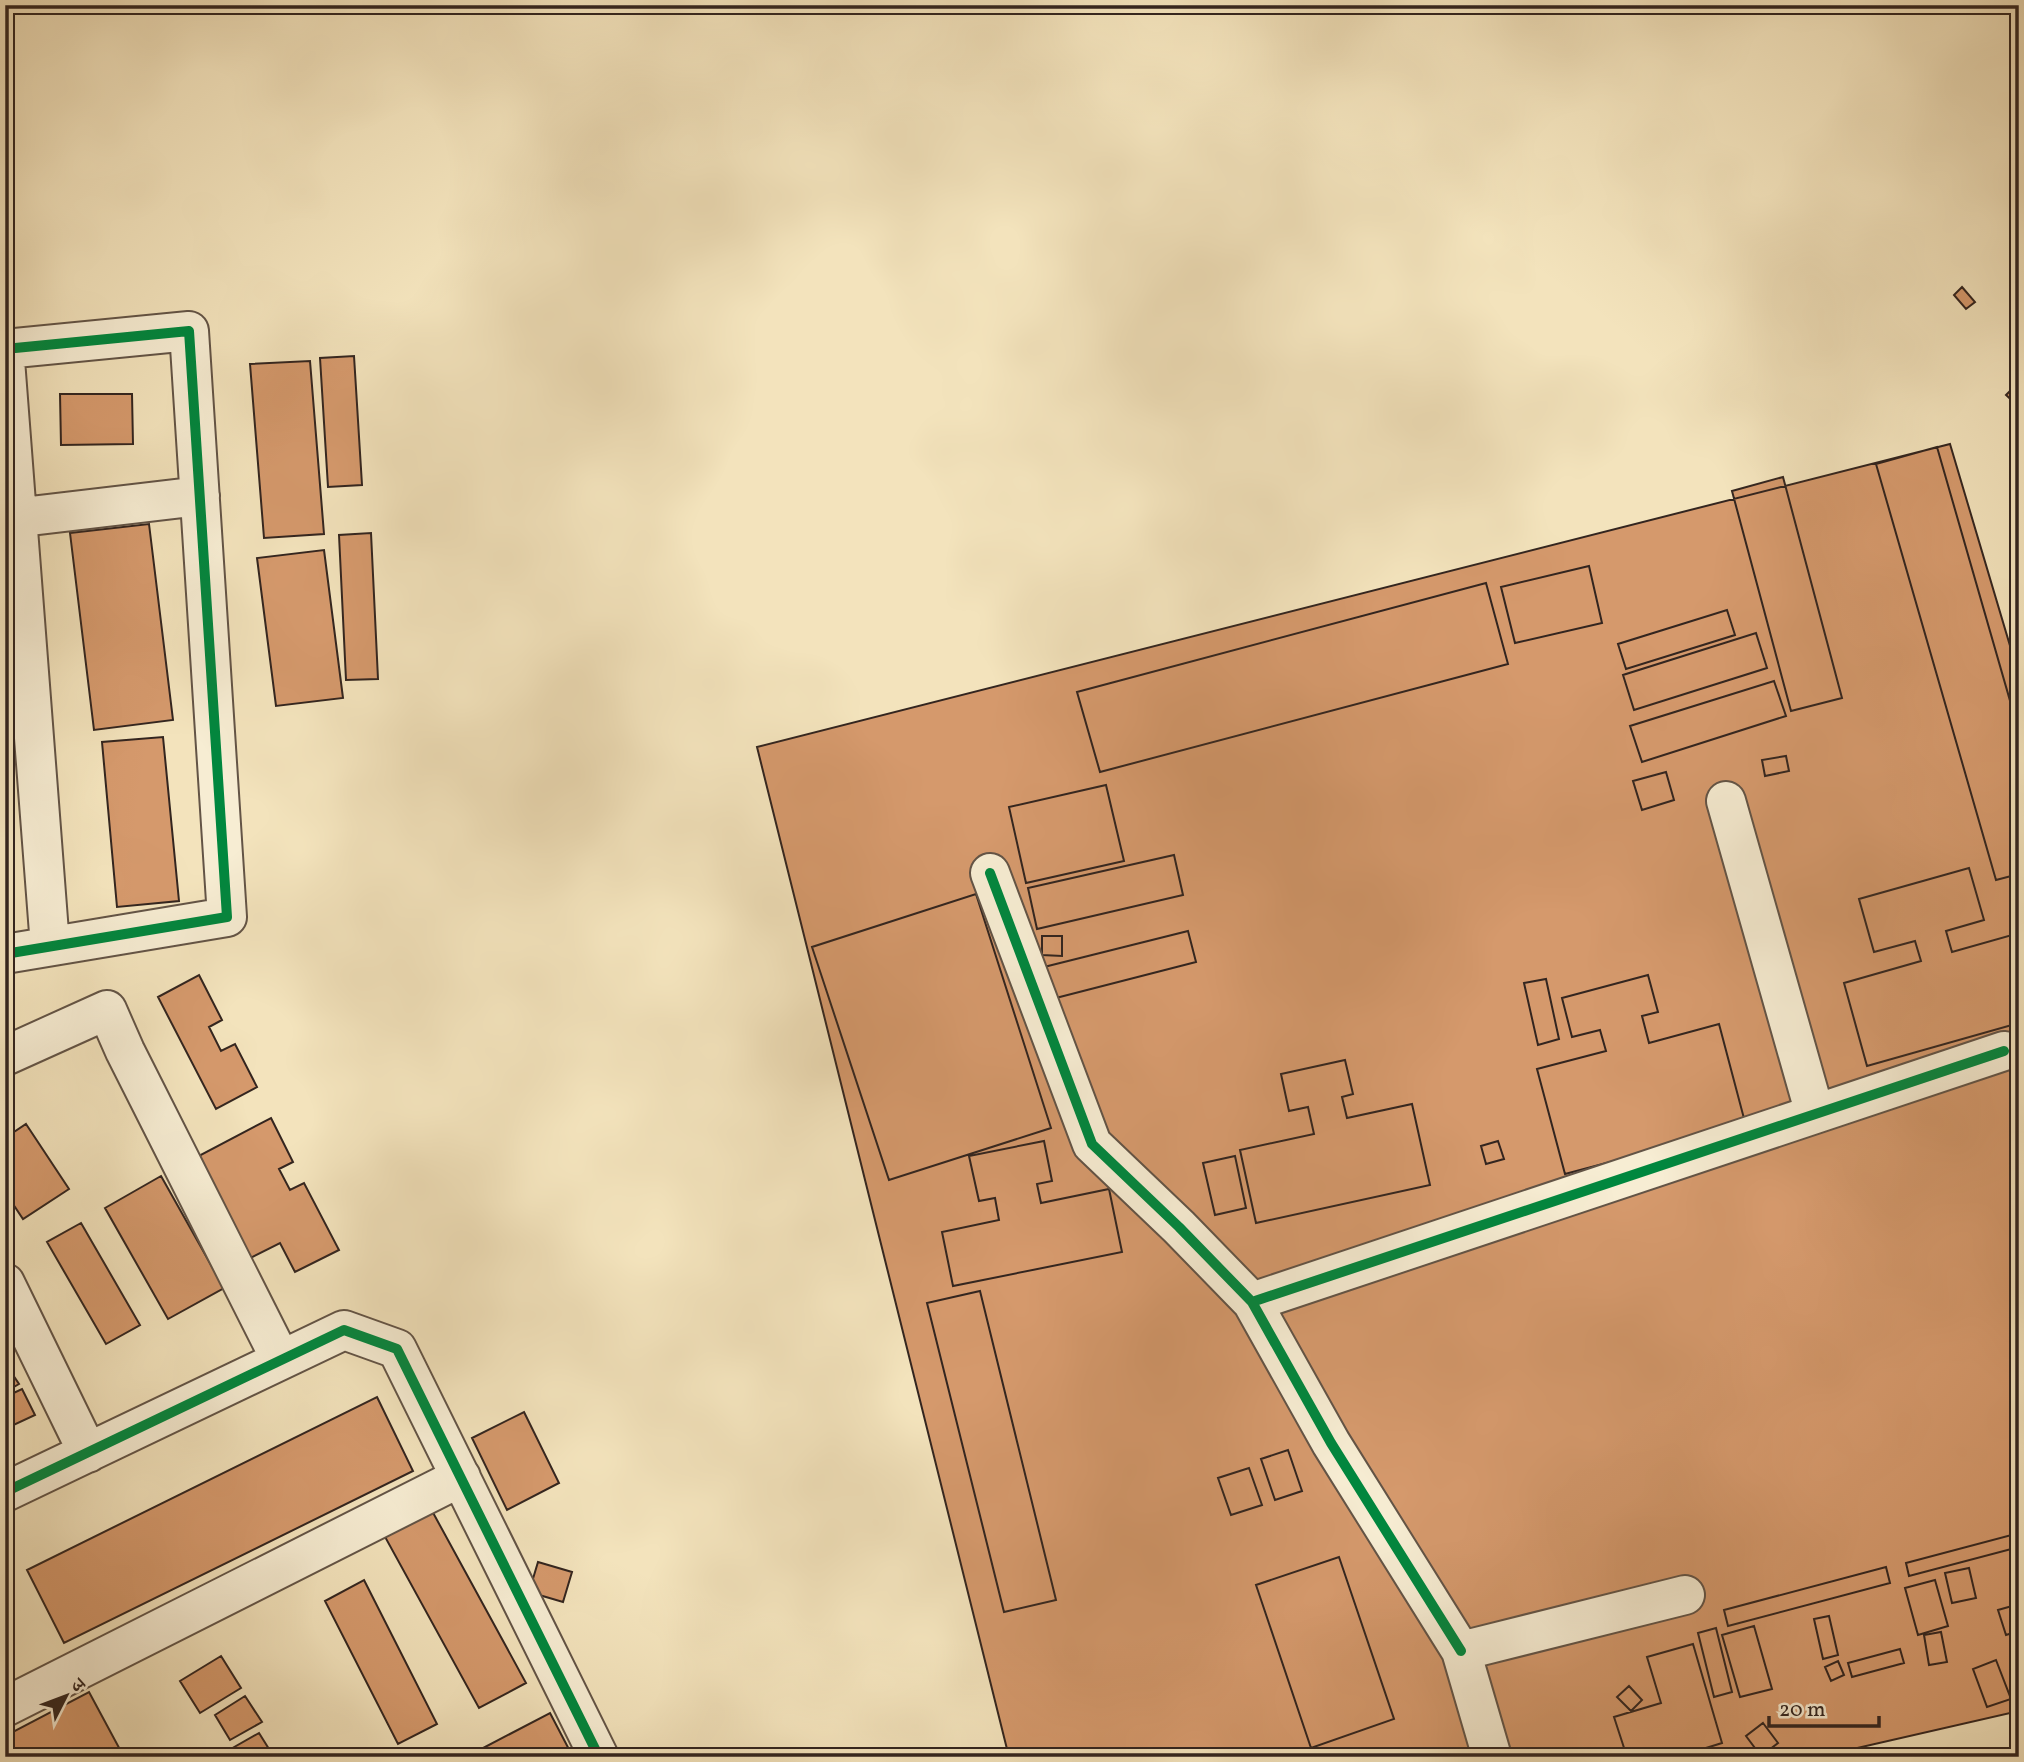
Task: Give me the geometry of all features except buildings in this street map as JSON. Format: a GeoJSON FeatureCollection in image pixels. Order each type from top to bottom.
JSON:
{"type":"FeatureCollection","features":[{"type":"Feature","properties":{"kind":"street"},"geometry":{"type":"LineString","coordinates":[[5,349],[189,331],[227,917],[5,954]]}},
{"type":"Feature","properties":{"kind":"street"},"geometry":{"type":"LineString","coordinates":[[5,360],[11,518],[50,946]]}},
{"type":"Feature","properties":{"kind":"street"},"geometry":{"type":"LineString","coordinates":[[11,518],[200,495]]}},
{"type":"Feature","properties":{"kind":"street"},"geometry":{"type":"LineString","coordinates":[[1726,801],[1815,1114]]}},
{"type":"Feature","properties":{"kind":"street"},"geometry":{"type":"LineString","coordinates":[[990,873],[1092,1144],[1252,1301],[1331,1443],[1461,1651],[1492,1757]]}},
{"type":"Feature","properties":{"kind":"street"},"geometry":{"type":"LineString","coordinates":[[5,1056],[107,1010],[125,1051],[281,1360]]}},
{"type":"Feature","properties":{"kind":"street"},"geometry":{"type":"LineString","coordinates":[[1252,1301],[2004,1051]]}},
{"type":"Feature","properties":{"kind":"street"},"geometry":{"type":"LineString","coordinates":[[5,1283],[88,1453]]}},
{"type":"Feature","properties":{"kind":"street"},"geometry":{"type":"LineString","coordinates":[[5,1492],[344,1330],[397,1349],[599,1757]]}},
{"type":"Feature","properties":{"kind":"street"},"geometry":{"type":"LineString","coordinates":[[5,1707],[461,1477]]}},
{"type":"Feature","properties":{"kind":"street"},"geometry":{"type":"LineString","coordinates":[[1461,1651],[1685,1595]]}},
{"type":"Feature","properties":{"kind":"cycle path"},"geometry":{"type":"LineString","coordinates":[[5,349],[189,331],[227,917],[5,954]]}},
{"type":"Feature","properties":{"kind":"cycle path"},"geometry":{"type":"LineString","coordinates":[[990,873],[1092,1144],[1252,1302],[1331,1443],[1461,1651]]}},
{"type":"Feature","properties":{"kind":"cycle path"},"geometry":{"type":"LineString","coordinates":[[1252,1302],[2004,1051]]}},
{"type":"Feature","properties":{"kind":"cycle path"},"geometry":{"type":"LineString","coordinates":[[5,1492],[344,1330],[397,1349],[599,1757]]}}]}
